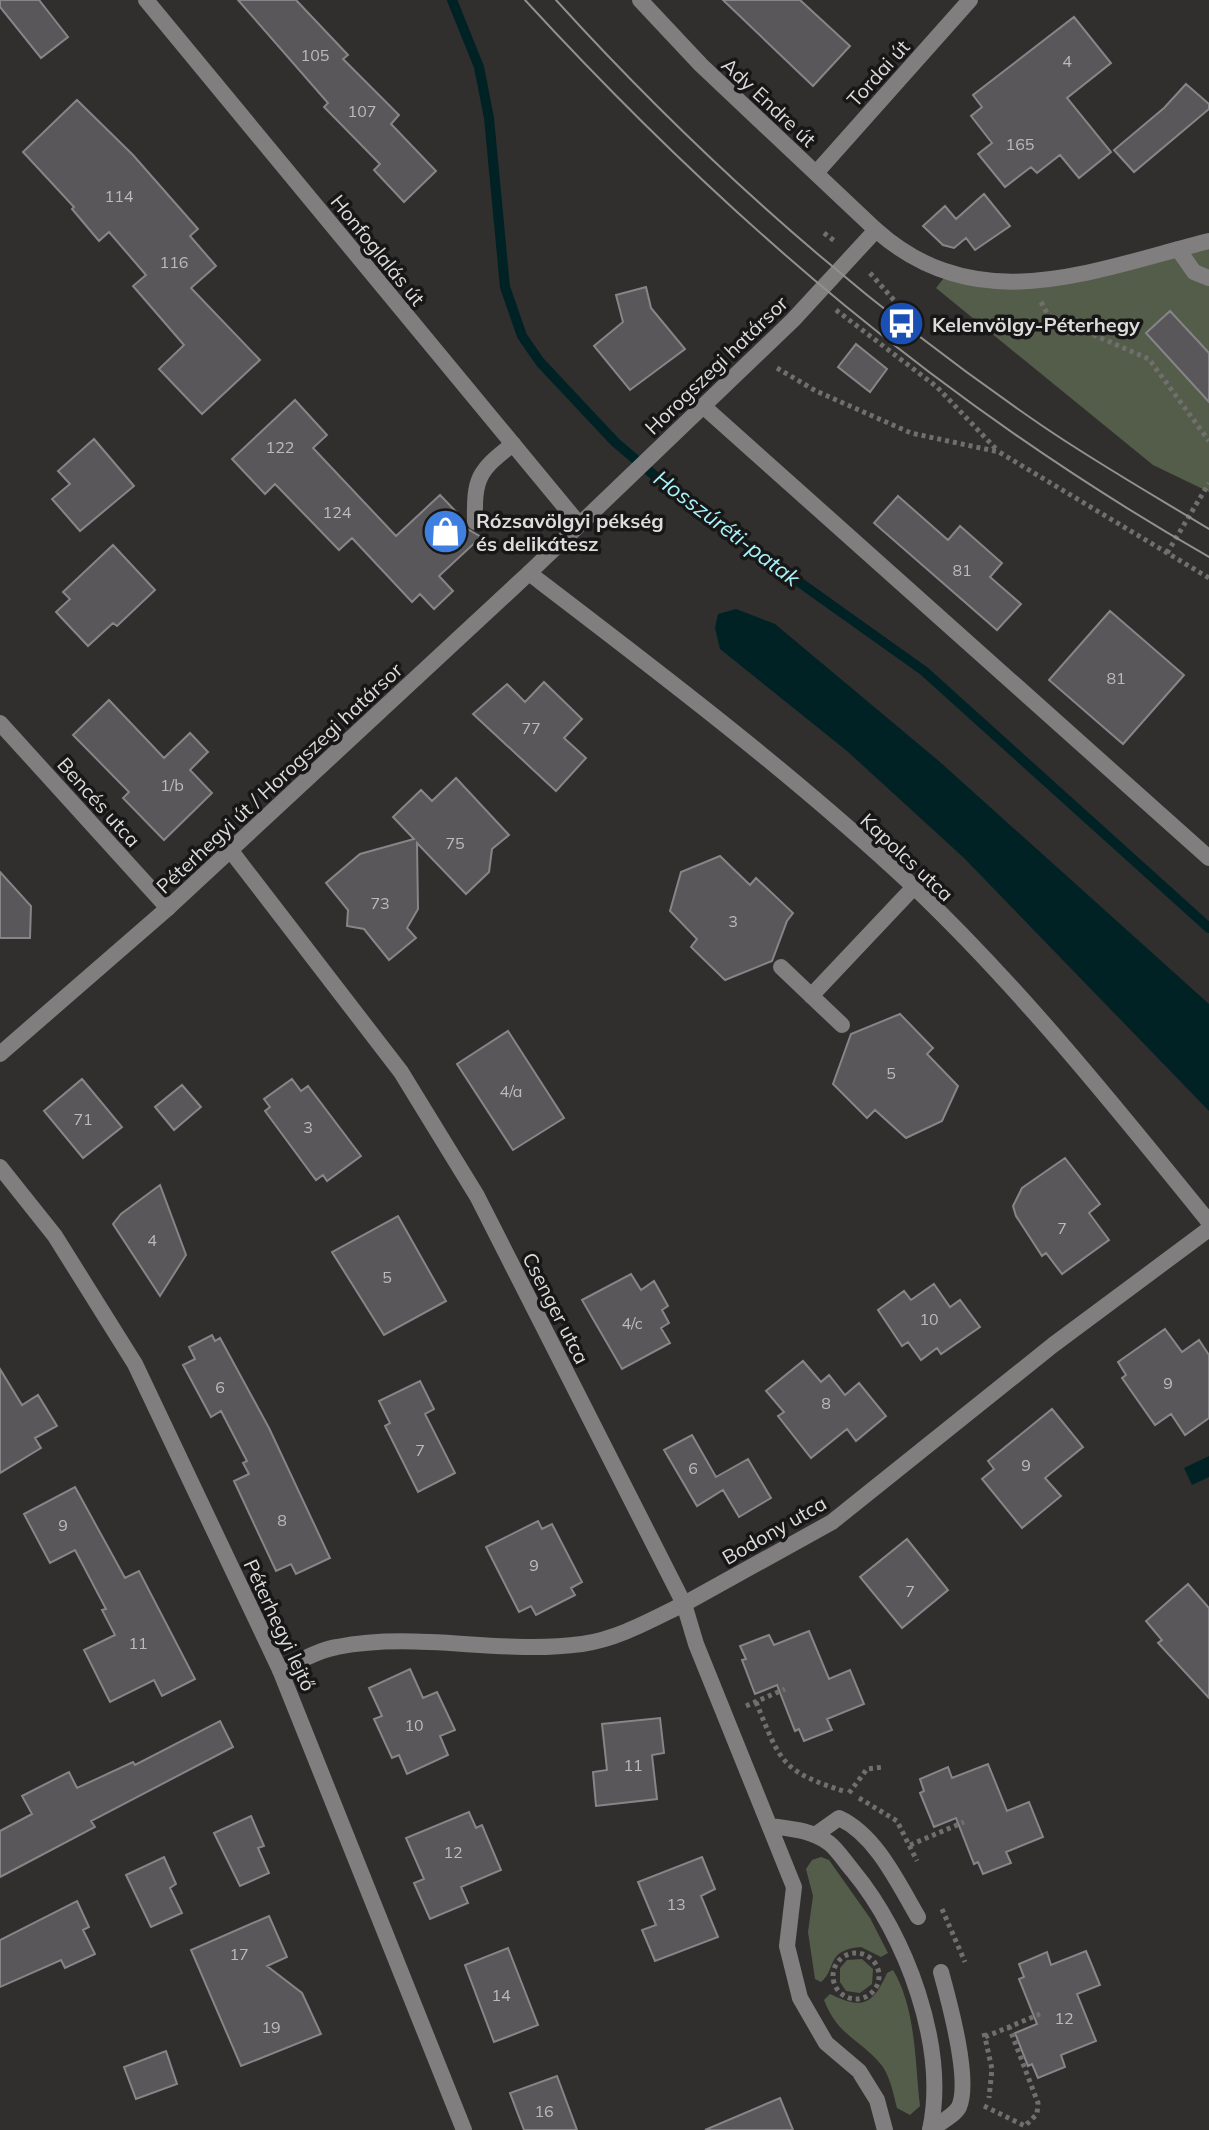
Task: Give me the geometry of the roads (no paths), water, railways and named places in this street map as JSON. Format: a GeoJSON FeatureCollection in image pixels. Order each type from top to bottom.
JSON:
{"type":"FeatureCollection","features":[{"type":"Feature","properties":{"kind":"street","name":"Honfoglalás út"},"geometry":{"type":"LineString","coordinates":[[146,0],[579,524]]}},
{"type":"Feature","properties":{"kind":"street","name":"Ady Endre út"},"geometry":{"type":"LineString","coordinates":[[640,0],[701,65],[900,252],[947,274],[1017,284],[1058,279],[1209,241]]}},
{"type":"Feature","properties":{"kind":"street","name":"Tordai út"},"geometry":{"type":"LineString","coordinates":[[816,173],[970,0]]}},
{"type":"Feature","properties":{"kind":"street","name":"Horogszegi határsor"},"geometry":{"type":"LineString","coordinates":[[579,524],[756,356],[876,230]]}},
{"type":"Feature","properties":{"kind":"street"},"geometry":{"type":"LineString","coordinates":[[1178,249],[1194,272],[1209,278]]}},
{"type":"Feature","properties":{"kind":"street"},"geometry":{"type":"LineString","coordinates":[[703,406],[1209,858]]}},
{"type":"Feature","properties":{"kind":"street"},"geometry":{"type":"LineString","coordinates":[[475,522],[474,487],[485,466],[513,444]]}},
{"type":"Feature","properties":{"kind":"street","name":"Péterhegyi út / Horogszegi határsor"},"geometry":{"type":"LineString","coordinates":[[0,1054],[231,851],[579,524]]}},
{"type":"Feature","properties":{"kind":"street","name":"Kapolcs utca"},"geometry":{"type":"LineString","coordinates":[[529,573],[746,739],[914,887],[1030,1007],[1209,1222]]}},
{"type":"Feature","properties":{"kind":"street","name":"Bencés utca"},"geometry":{"type":"LineString","coordinates":[[0,723],[168,908]]}},
{"type":"Feature","properties":{"kind":"street","name":"Csenger utca"},"geometry":{"type":"LineString","coordinates":[[231,851],[401,1072],[477,1196],[684,1604],[696,1644],[794,1887],[787,1946],[800,1998],[826,2043],[865,2081],[877,2100],[885,2130]]}},
{"type":"Feature","properties":{"kind":"street"},"geometry":{"type":"LineString","coordinates":[[811,996],[914,887]]}},
{"type":"Feature","properties":{"kind":"street"},"geometry":{"type":"LineString","coordinates":[[781,967],[842,1025]]}},
{"type":"Feature","properties":{"kind":"street","name":"Péterhegyi lejtő"},"geometry":{"type":"LineString","coordinates":[[0,1167],[55,1236],[135,1364],[280,1670],[464,2130]]}},
{"type":"Feature","properties":{"kind":"street","name":"Bodony utca"},"geometry":{"type":"LineString","coordinates":[[280,1670],[334,1647],[382,1641],[543,1647],[584,1644],[632,1630],[832,1522],[1053,1345],[1209,1229]]}},
{"type":"Feature","properties":{"kind":"street"},"geometry":{"type":"LineString","coordinates":[[815,1835],[839,1818],[858,1829],[886,1864],[918,1917]]}},
{"type":"Feature","properties":{"kind":"street"},"geometry":{"type":"LineString","coordinates":[[770,1826],[815,1835],[831,1845],[872,1894],[910,1970],[922,2006],[934,2086],[930,2130]]}},
{"type":"Feature","properties":{"kind":"street"},"geometry":{"type":"LineString","coordinates":[[930,2130],[958,2109],[961,2097],[957,2036],[941,1972]]}},
{"type":"Feature","properties":{"kind":"water"},"geometry":{"type":"Polygon","coordinates":[[[736,609],[775,624],[940,762],[1209,1004],[1209,1111],[964,858],[847,751],[720,649],[715,628],[718,614],[736,609]]]}},
{"type":"Feature","properties":{"kind":"water"},"geometry":{"type":"Polygon","coordinates":[[[1209,1456],[1209,1477],[1192,1485],[1184,1468],[1209,1456]]]}},
{"type":"Feature","properties":{"kind":"waterway","name":"Hosszúréti-patak"},"geometry":{"type":"LineString","coordinates":[[452,0],[479,67],[489,118],[505,287],[522,336],[540,362],[615,442],[681,498],[924,671],[1209,928]]}},
{"type":"Feature","properties":{"kind":"tram line"},"geometry":{"type":"LineString","coordinates":[[525,0],[681,160],[845,306],[1020,438],[1112,499],[1209,557]]}},
{"type":"Feature","properties":{"kind":"tram line"},"geometry":{"type":"LineString","coordinates":[[556,0],[727,173],[849,280],[912,331],[1044,427],[1209,529]]}},
{"type":"Feature","properties":{"kind":"place","name":"Kelenvölgy-Péterhegy"},"geometry":{"type":"Point","coordinates":[901,324]}},
{"type":"Feature","properties":{"kind":"place","name":"Rózsavölgyi pékség és delikátesz"},"geometry":{"type":"Point","coordinates":[445,531]}}]}
